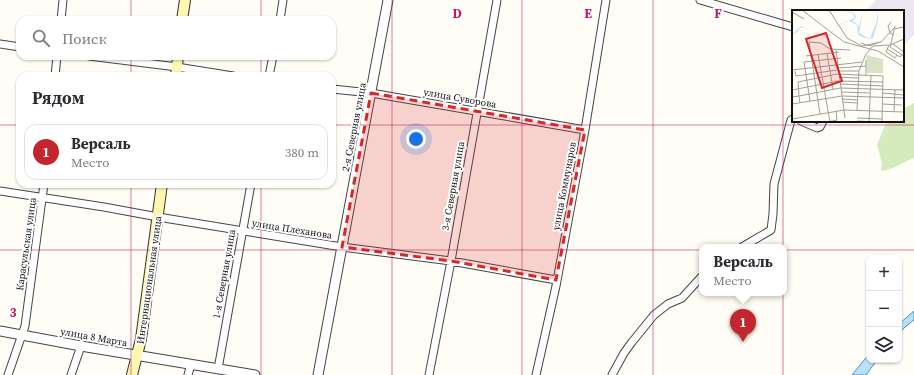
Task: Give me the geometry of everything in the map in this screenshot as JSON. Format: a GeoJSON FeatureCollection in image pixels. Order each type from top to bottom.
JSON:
{"type":"FeatureCollection","features":[{"type":"Feature","properties":{"kind":"main road"},"geometry":{"type":"LineString","coordinates":[[183,16],[185,0]]}},
{"type":"Feature","properties":{"kind":"main road"},"geometry":{"type":"LineString","coordinates":[[176,72],[178,60]]}},
{"type":"Feature","properties":{"kind":"main road","name":"Интернациональная улица"},"geometry":{"type":"LineString","coordinates":[[132,375],[141,339],[162,188]]}},
{"type":"Feature","properties":{"kind":"street"},"geometry":{"type":"LineString","coordinates":[[62,16],[64,0]]}},
{"type":"Feature","properties":{"kind":"street"},"geometry":{"type":"LineString","coordinates":[[281,16],[283,0]]}},
{"type":"Feature","properties":{"kind":"street","name":"2-я Северная улица"},"geometry":{"type":"LineString","coordinates":[[318,375],[388,0]]}},
{"type":"Feature","properties":{"kind":"street","name":"3-я Северная улица"},"geometry":{"type":"LineString","coordinates":[[429,375],[451,261],[497,0]]}},
{"type":"Feature","properties":{"kind":"street","name":"улица Коммунаров"},"geometry":{"type":"LineString","coordinates":[[536,375],[585,130],[606,0]]}},
{"type":"Feature","properties":{"kind":"street"},"geometry":{"type":"LineString","coordinates":[[700,0],[792,27]]}},
{"type":"Feature","properties":{"kind":"street"},"geometry":{"type":"LineString","coordinates":[[0,44],[16,46]]}},
{"type":"Feature","properties":{"kind":"street"},"geometry":{"type":"LineString","coordinates":[[55,72],[57,60]]}},
{"type":"Feature","properties":{"kind":"street"},"geometry":{"type":"LineString","coordinates":[[111,60],[176,72]]}},
{"type":"Feature","properties":{"kind":"street"},"geometry":{"type":"LineString","coordinates":[[270,72],[272,60]]}},
{"type":"Feature","properties":{"kind":"street","name":"улица Суворова"},"geometry":{"type":"LineString","coordinates":[[336,89],[477,110],[585,130]]}},
{"type":"Feature","properties":{"kind":"street"},"geometry":{"type":"LineString","coordinates":[[747,244],[771,230],[774,184],[792,120]]}},
{"type":"Feature","properties":{"kind":"street"},"geometry":{"type":"LineString","coordinates":[[804,122],[817,128],[820,127],[822,122]]}},
{"type":"Feature","properties":{"kind":"street","name":"Карасульская улица"},"geometry":{"type":"LineString","coordinates":[[8,375],[25,326],[43,188]]}},
{"type":"Feature","properties":{"kind":"street","name":"1-я Северная улица"},"geometry":{"type":"LineString","coordinates":[[218,369],[250,188]]}},
{"type":"Feature","properties":{"kind":"street","name":"улица Плеханова"},"geometry":{"type":"LineString","coordinates":[[0,191],[342,247],[451,261],[556,280]]}},
{"type":"Feature","properties":{"kind":"street"},"geometry":{"type":"LineString","coordinates":[[612,375],[624,353],[654,315],[668,304],[682,298],[699,279]]}},
{"type":"Feature","properties":{"kind":"street","name":"улица 8 Марта"},"geometry":{"type":"LineString","coordinates":[[0,331],[250,375]]}},
{"type":"Feature","properties":{"kind":"street"},"geometry":{"type":"LineString","coordinates":[[71,375],[81,346]]}},
{"type":"Feature","properties":{"kind":"street"},"geometry":{"type":"LineString","coordinates":[[188,375],[191,364]]}},
{"type":"Feature","properties":{"kind":"highlighted area"},"geometry":{"type":"Polygon","coordinates":[[[371,93],[585,130],[556,280],[451,261],[342,247],[371,93]]]}},
{"type":"Feature","properties":{"kind":"shaded area"},"geometry":{"type":"Polygon","coordinates":[[[876,0],[914,0],[914,35],[904,45],[904,10],[867,10],[876,0]]]}},
{"type":"Feature","properties":{"kind":"green space"},"geometry":{"type":"Polygon","coordinates":[[[914,103],[914,158],[894,168],[881,171],[882,163],[877,145],[885,125],[888,122],[904,122],[904,108],[914,103]]]}},
{"type":"Feature","properties":{"kind":"water"},"geometry":{"type":"Polygon","coordinates":[[[914,311],[914,320],[902,330],[902,321],[914,311]]]}},
{"type":"Feature","properties":{"kind":"water"},"geometry":{"type":"Polygon","coordinates":[[[866,358],[866,363],[875,363],[866,375],[852,375],[866,358]]]}},
{"type":"Feature","properties":{"kind":"place","name":"Версаль"},"geometry":{"type":"Point","coordinates":[743,342]}}]}
